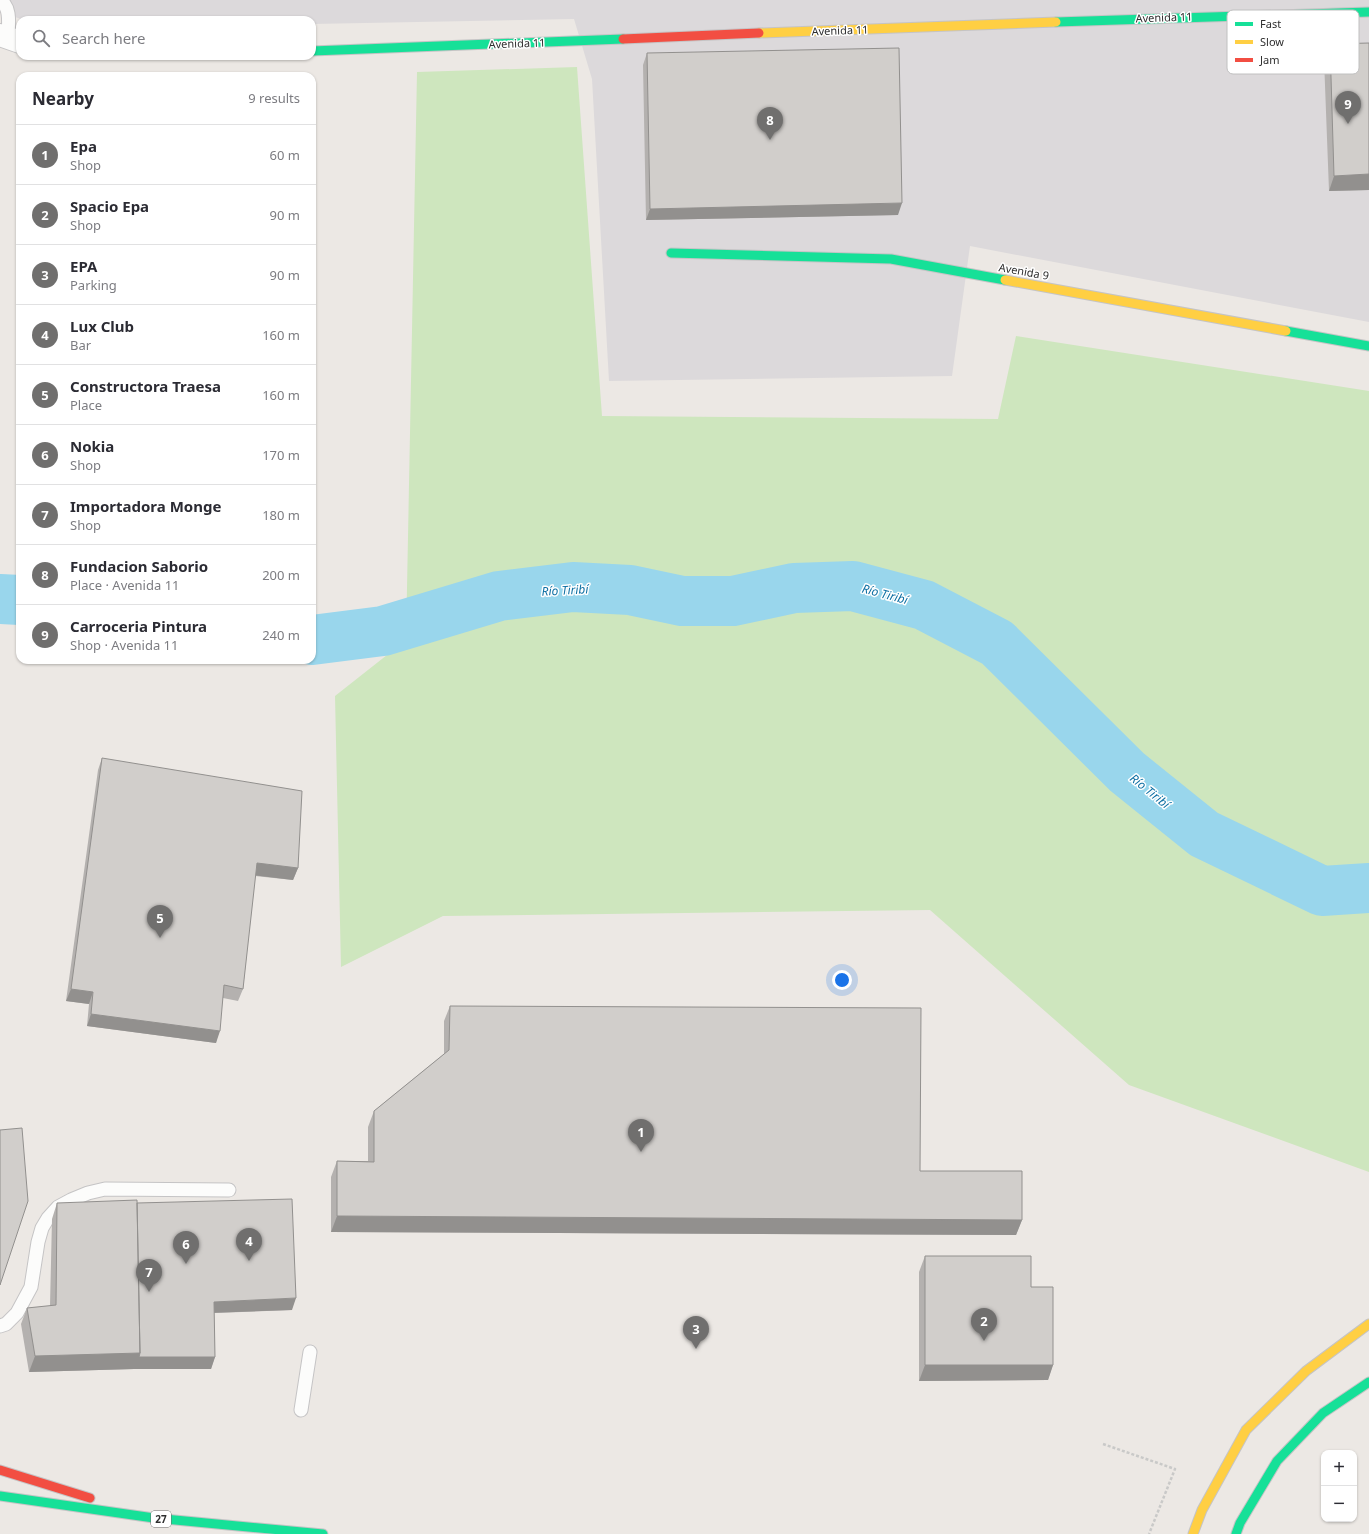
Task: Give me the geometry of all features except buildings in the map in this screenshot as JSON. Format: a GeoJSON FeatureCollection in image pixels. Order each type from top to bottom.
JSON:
{"type":"FeatureCollection","features":[{"type":"Feature","properties":{"kind":"main road","name":"Avenida 11"},"geometry":{"type":"LineString","coordinates":[[1269,10],[1308,7],[1345,10]]}},
{"type":"Feature","properties":{"kind":"main road","name":"Avenida 11"},"geometry":{"type":"LineString","coordinates":[[1359,11],[1369,12]]}},
{"type":"Feature","properties":{"kind":"main road","name":"Avenida 11"},"geometry":{"type":"LineString","coordinates":[[316,51],[1177,17],[1227,13]]}},
{"type":"Feature","properties":{"kind":"main road","name":"Avenida 9"},"geometry":{"type":"LineString","coordinates":[[671,253],[891,259],[1369,346]]}},
{"type":"Feature","properties":{"kind":"main road"},"geometry":{"type":"LineString","coordinates":[[1193,1534],[1202,1510],[1246,1430],[1306,1370],[1369,1324]]}},
{"type":"Feature","properties":{"kind":"main road"},"geometry":{"type":"LineString","coordinates":[[1236,1534],[1240,1523],[1277,1461],[1322,1413],[1369,1382]]}},
{"type":"Feature","properties":{"kind":"main road"},"geometry":{"type":"LineString","coordinates":[[0,1470],[154,1518]]}},
{"type":"Feature","properties":{"kind":"main road","name":"27"},"geometry":{"type":"LineString","coordinates":[[0,1496],[154,1518],[323,1534]]}},
{"type":"Feature","properties":{"kind":"lane"},"geometry":{"type":"LineString","coordinates":[[0,0],[5,3],[7,8],[9,39]]}},
{"type":"Feature","properties":{"kind":"lane"},"geometry":{"type":"LineString","coordinates":[[0,1326],[6,1324],[17,1313],[31,1287],[42,1228],[48,1218],[58,1207],[88,1193],[105,1189],[229,1190]]}},
{"type":"Feature","properties":{"kind":"lane"},"geometry":{"type":"LineString","coordinates":[[301,1410],[310,1352]]}},
{"type":"Feature","properties":{"kind":"path"},"geometry":{"type":"LineString","coordinates":[[1103,1444],[1175,1469],[1149,1534]]}},
{"type":"Feature","properties":{"kind":"shaded area"},"geometry":{"type":"Polygon","coordinates":[[[0,0],[1369,0],[1369,322],[970,246],[952,376],[609,381],[592,79],[574,19],[316,24],[316,16],[16,16],[16,17],[0,12],[0,0]]]}},
{"type":"Feature","properties":{"kind":"green space"},"geometry":{"type":"Polygon","coordinates":[[[577,67],[602,416],[998,419],[1016,336],[1369,391],[1369,1172],[1129,1085],[930,910],[443,916],[341,967],[335,696],[406,640],[417,72],[577,67]]]}},
{"type":"Feature","properties":{"kind":"waterway","name":"Río Tiribí"},"geometry":{"type":"LineString","coordinates":[[316,639],[383,631],[499,596],[573,587],[630,590],[682,601],[733,601],[794,588],[853,586],[924,605],[997,643],[1127,772],[1204,834],[1322,891],[1369,888]]}},
{"type":"Feature","properties":{"kind":"waterway","name":"Río Tiribí"},"geometry":{"type":"LineString","coordinates":[[0,599],[16,600]]}},
{"type":"Feature","properties":{"kind":"traffic: fast"},"geometry":{"type":"LineString","coordinates":[[1359,12],[1369,12]]}},
{"type":"Feature","properties":{"kind":"traffic: fast"},"geometry":{"type":"LineString","coordinates":[[1056,22],[1227,17]]}},
{"type":"Feature","properties":{"kind":"traffic: fast"},"geometry":{"type":"LineString","coordinates":[[316,51],[623,39]]}},
{"type":"Feature","properties":{"kind":"traffic: fast"},"geometry":{"type":"LineString","coordinates":[[671,253],[891,259],[1005,280]]}},
{"type":"Feature","properties":{"kind":"traffic: fast"},"geometry":{"type":"LineString","coordinates":[[1286,331],[1369,346]]}},
{"type":"Feature","properties":{"kind":"traffic: fast"},"geometry":{"type":"LineString","coordinates":[[1236,1534],[1240,1523],[1277,1461],[1323,1413],[1369,1382]]}},
{"type":"Feature","properties":{"kind":"traffic: fast"},"geometry":{"type":"LineString","coordinates":[[0,1496],[154,1518],[323,1534]]}},
{"type":"Feature","properties":{"kind":"traffic: slow"},"geometry":{"type":"LineString","coordinates":[[759,33],[1056,22]]}},
{"type":"Feature","properties":{"kind":"traffic: slow"},"geometry":{"type":"LineString","coordinates":[[1005,280],[1286,331]]}},
{"type":"Feature","properties":{"kind":"traffic: slow"},"geometry":{"type":"LineString","coordinates":[[1193,1534],[1202,1510],[1246,1430],[1306,1371],[1369,1324]]}},
{"type":"Feature","properties":{"kind":"traffic: jam"},"geometry":{"type":"LineString","coordinates":[[623,39],[759,33]]}},
{"type":"Feature","properties":{"kind":"traffic: jam"},"geometry":{"type":"LineString","coordinates":[[0,1470],[90,1498]]}},
{"type":"Feature","properties":{"kind":"place","name":"Carroceria Pintura"},"geometry":{"type":"Point","coordinates":[1348,124]}},
{"type":"Feature","properties":{"kind":"place","name":"Fundacion Saborio"},"geometry":{"type":"Point","coordinates":[770,140]}},
{"type":"Feature","properties":{"kind":"place","name":"Constructora Traesa"},"geometry":{"type":"Point","coordinates":[160,938]}},
{"type":"Feature","properties":{"kind":"place","name":"Epa"},"geometry":{"type":"Point","coordinates":[641,1152]}},
{"type":"Feature","properties":{"kind":"place","name":"Lux Club"},"geometry":{"type":"Point","coordinates":[249,1261]}},
{"type":"Feature","properties":{"kind":"place","name":"Nokia"},"geometry":{"type":"Point","coordinates":[186,1264]}},
{"type":"Feature","properties":{"kind":"place","name":"Importadora Monge"},"geometry":{"type":"Point","coordinates":[149,1292]}},
{"type":"Feature","properties":{"kind":"place","name":"Spacio Epa"},"geometry":{"type":"Point","coordinates":[984,1341]}},
{"type":"Feature","properties":{"kind":"place","name":"EPA"},"geometry":{"type":"Point","coordinates":[696,1349]}}]}
